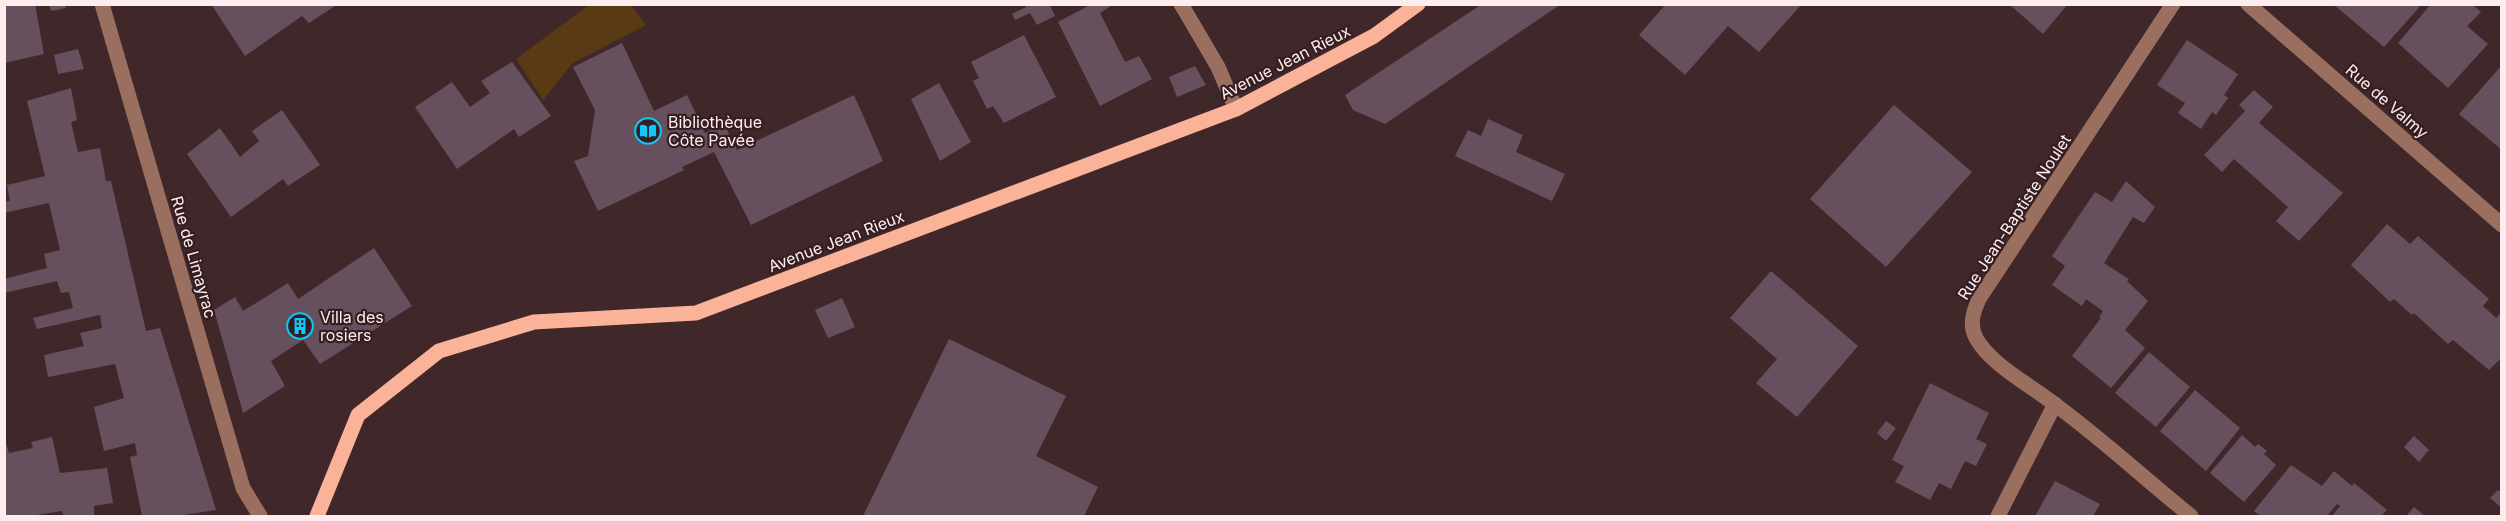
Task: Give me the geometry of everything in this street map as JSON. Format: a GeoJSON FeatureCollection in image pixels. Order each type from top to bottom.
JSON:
{"type":"FeatureCollection","features":[{"type":"Feature","properties":{"kind":"main road","name":"Avenue Jean Rieux"},"geometry":{"type":"LineString","coordinates":[[316,516],[358,415],[439,351],[534,322],[696,313],[1236,109],[1374,36],[1419,4]]}},
{"type":"Feature","properties":{"kind":"street","name":"Rue de Limayrac"},"geometry":{"type":"LineString","coordinates":[[102,4],[243,488],[260,516]]}},
{"type":"Feature","properties":{"kind":"street"},"geometry":{"type":"LineString","coordinates":[[1181,4],[1218,67],[1236,109]]}},
{"type":"Feature","properties":{"kind":"street","name":"Rue Jean-Baptiste Noulet"},"geometry":{"type":"LineString","coordinates":[[2174,4],[1979,299],[1973,314],[1972,327],[1987,351],[2003,366],[2055,404],[2191,516]]}},
{"type":"Feature","properties":{"kind":"street","name":"Rue de Valmy"},"geometry":{"type":"LineString","coordinates":[[2248,4],[2502,225]]}},
{"type":"Feature","properties":{"kind":"street"},"geometry":{"type":"LineString","coordinates":[[1998,516],[2055,404]]}},
{"type":"Feature","properties":{"kind":"shaded area"},"geometry":{"type":"Polygon","coordinates":[[[590,4],[631,5],[646,25],[573,63],[543,100],[516,59],[590,4]]]}},
{"type":"Feature","properties":{"kind":"building"},"geometry":{"type":"Polygon","coordinates":[[[4,4],[35,4],[44,54],[4,63],[4,4]]]}},
{"type":"Feature","properties":{"kind":"building"},"geometry":{"type":"Polygon","coordinates":[[[49,4],[65,4],[66,8],[51,11],[49,4]]]}},
{"type":"Feature","properties":{"kind":"building"},"geometry":{"type":"Polygon","coordinates":[[[211,4],[338,4],[309,23],[302,16],[245,56],[211,4]]]}},
{"type":"Feature","properties":{"kind":"building"},"geometry":{"type":"Polygon","coordinates":[[[1026,4],[1049,4],[1055,16],[1037,25],[1030,13],[1015,20],[1012,14],[1026,7],[1026,4]]]}},
{"type":"Feature","properties":{"kind":"building"},"geometry":{"type":"Polygon","coordinates":[[[1092,4],[1114,4],[1100,13],[1125,62],[1139,56],[1152,79],[1100,106],[1058,22],[1092,4]]]}},
{"type":"Feature","properties":{"kind":"building"},"geometry":{"type":"Polygon","coordinates":[[[1482,4],[1561,4],[1385,124],[1353,110],[1345,95],[1482,4]]]}},
{"type":"Feature","properties":{"kind":"building"},"geometry":{"type":"Polygon","coordinates":[[[1666,4],[1802,4],[1759,52],[1728,26],[1685,75],[1639,35],[1666,4]]]}},
{"type":"Feature","properties":{"kind":"building"},"geometry":{"type":"Polygon","coordinates":[[[2009,4],[2068,4],[2043,34],[2009,4]]]}},
{"type":"Feature","properties":{"kind":"building"},"geometry":{"type":"Polygon","coordinates":[[[2333,4],[2422,4],[2384,47],[2333,4]]]}},
{"type":"Feature","properties":{"kind":"building"},"geometry":{"type":"Polygon","coordinates":[[[2431,4],[2472,4],[2481,12],[2467,26],[2488,44],[2448,88],[2398,43],[2431,4]]]}},
{"type":"Feature","properties":{"kind":"building"},"geometry":{"type":"Polygon","coordinates":[[[1024,35],[1056,97],[1004,123],[993,106],[987,109],[973,81],[979,78],[971,62],[1024,35]]]}},
{"type":"Feature","properties":{"kind":"building"},"geometry":{"type":"Polygon","coordinates":[[[2187,40],[2238,74],[2224,95],[2228,98],[2216,115],[2212,112],[2201,129],[2178,113],[2185,103],[2157,85],[2187,40]]]}},
{"type":"Feature","properties":{"kind":"building"},"geometry":{"type":"Polygon","coordinates":[[[622,43],[654,111],[687,95],[705,133],[724,124],[737,150],[854,95],[883,161],[751,225],[714,152],[682,167],[684,170],[598,211],[574,161],[588,156],[595,110],[573,67],[622,43]]]}},
{"type":"Feature","properties":{"kind":"building"},"geometry":{"type":"Polygon","coordinates":[[[78,49],[84,69],[58,74],[54,55],[78,49]]]}},
{"type":"Feature","properties":{"kind":"building"},"geometry":{"type":"Polygon","coordinates":[[[512,62],[551,116],[519,137],[514,129],[457,169],[415,107],[452,82],[470,107],[490,93],[481,81],[512,62]]]}},
{"type":"Feature","properties":{"kind":"building"},"geometry":{"type":"Polygon","coordinates":[[[2502,65],[2502,150],[2459,114],[2502,65]]]}},
{"type":"Feature","properties":{"kind":"building"},"geometry":{"type":"Polygon","coordinates":[[[1195,66],[1206,85],[1177,97],[1169,77],[1195,66]]]}},
{"type":"Feature","properties":{"kind":"building"},"geometry":{"type":"Polygon","coordinates":[[[939,83],[971,142],[940,161],[911,99],[939,83]]]}},
{"type":"Feature","properties":{"kind":"building"},"geometry":{"type":"Polygon","coordinates":[[[71,88],[77,120],[71,122],[78,152],[100,148],[106,181],[111,181],[146,331],[160,328],[216,510],[177,516],[142,516],[130,457],[137,455],[135,443],[104,451],[94,407],[124,398],[115,364],[48,377],[44,355],[84,346],[80,333],[102,328],[100,315],[37,329],[33,318],[73,308],[69,292],[61,293],[57,281],[4,293],[4,279],[47,268],[44,254],[60,250],[49,203],[4,213],[4,202],[10,201],[7,185],[45,176],[27,101],[71,88]]]}},
{"type":"Feature","properties":{"kind":"building"},"geometry":{"type":"Polygon","coordinates":[[[2254,90],[2273,107],[2259,123],[2343,193],[2299,241],[2276,221],[2288,207],[2234,159],[2222,172],[2204,155],[2245,111],[2239,105],[2254,90]]]}},
{"type":"Feature","properties":{"kind":"building"},"geometry":{"type":"Polygon","coordinates":[[[1894,105],[1972,172],[1886,267],[1810,199],[1894,105]]]}},
{"type":"Feature","properties":{"kind":"building"},"geometry":{"type":"Polygon","coordinates":[[[282,110],[320,165],[288,186],[283,179],[231,217],[187,154],[220,128],[240,157],[259,141],[252,131],[282,110]]]}},
{"type":"Feature","properties":{"kind":"building"},"geometry":{"type":"Polygon","coordinates":[[[1488,119],[1523,135],[1516,152],[1565,174],[1552,201],[1455,156],[1468,130],[1481,136],[1488,119]]]}},
{"type":"Feature","properties":{"kind":"building"},"geometry":{"type":"Polygon","coordinates":[[[2126,181],[2155,207],[2144,223],[2133,217],[2104,263],[2129,279],[2127,281],[2148,301],[2125,330],[2145,348],[2111,388],[2072,356],[2101,318],[2099,317],[2103,311],[2086,299],[2082,306],[2052,285],[2065,266],[2052,256],[2095,192],[2112,202],[2126,181]]]}},
{"type":"Feature","properties":{"kind":"building"},"geometry":{"type":"Polygon","coordinates":[[[2387,224],[2410,244],[2418,236],[2489,299],[2483,306],[2496,318],[2502,312],[2502,357],[2489,370],[2453,340],[2448,344],[2414,313],[2412,315],[2394,299],[2390,302],[2351,265],[2387,224]]]}},
{"type":"Feature","properties":{"kind":"building","name":"Villa des rosiers"},"geometry":{"type":"Polygon","coordinates":[[[374,248],[412,306],[320,364],[303,340],[271,361],[285,386],[243,413],[214,310],[235,297],[243,311],[288,283],[298,299],[374,248]]]}},
{"type":"Feature","properties":{"kind":"building"},"geometry":{"type":"Polygon","coordinates":[[[1771,271],[1858,346],[1797,417],[1756,383],[1777,359],[1730,318],[1771,271]]]}},
{"type":"Feature","properties":{"kind":"building"},"geometry":{"type":"Polygon","coordinates":[[[842,298],[855,327],[828,338],[815,310],[842,298]]]}},
{"type":"Feature","properties":{"kind":"building"},"geometry":{"type":"Polygon","coordinates":[[[949,339],[1066,396],[1036,456],[1098,487],[1084,516],[863,516],[949,339]]]}},
{"type":"Feature","properties":{"kind":"building"},"geometry":{"type":"Polygon","coordinates":[[[2149,352],[2190,387],[2156,427],[2115,393],[2149,352]]]}},
{"type":"Feature","properties":{"kind":"building"},"geometry":{"type":"Polygon","coordinates":[[[1930,383],[1989,413],[1976,439],[1987,444],[1976,466],[1965,461],[1951,489],[1939,483],[1930,500],[1895,482],[1904,466],[1892,460],[1930,383]]]}},
{"type":"Feature","properties":{"kind":"building"},"geometry":{"type":"Polygon","coordinates":[[[2195,390],[2240,428],[2206,471],[2160,431],[2195,390]]]}},
{"type":"Feature","properties":{"kind":"building"},"geometry":{"type":"Polygon","coordinates":[[[1886,421],[1896,428],[1886,441],[1877,433],[1886,421]]]}},
{"type":"Feature","properties":{"kind":"building"},"geometry":{"type":"Polygon","coordinates":[[[2242,435],[2255,447],[2258,444],[2267,451],[2264,454],[2276,465],[2244,502],[2210,473],[2242,435]]]}},
{"type":"Feature","properties":{"kind":"building"},"geometry":{"type":"Polygon","coordinates":[[[2414,436],[2429,450],[2419,462],[2404,447],[2414,436]]]}},
{"type":"Feature","properties":{"kind":"building"},"geometry":{"type":"Polygon","coordinates":[[[4,437],[9,453],[33,448],[31,442],[52,437],[60,473],[107,468],[113,503],[94,506],[94,515],[86,516],[64,516],[62,511],[30,516],[4,516],[4,437]]]}},
{"type":"Feature","properties":{"kind":"building"},"geometry":{"type":"Polygon","coordinates":[[[2291,465],[2322,486],[2334,471],[2352,486],[2354,483],[2387,510],[2381,516],[2332,516],[2340,506],[2337,504],[2327,516],[2261,516],[2254,511],[2291,465]]]}},
{"type":"Feature","properties":{"kind":"building"},"geometry":{"type":"Polygon","coordinates":[[[2055,481],[2100,504],[2093,516],[2035,516],[2055,481]]]}},
{"type":"Feature","properties":{"kind":"building"},"geometry":{"type":"Polygon","coordinates":[[[2498,490],[2502,493],[2502,508],[2490,498],[2498,490]]]}},
{"type":"Feature","properties":{"kind":"building"},"geometry":{"type":"Polygon","coordinates":[[[2414,507],[2425,516],[2406,516],[2414,507]]]}},
{"type":"Feature","properties":{"kind":"place","name":"Bibliothèque Côte Pavée"},"geometry":{"type":"Point","coordinates":[648,131]}},
{"type":"Feature","properties":{"kind":"place","name":"Villa des rosiers"},"geometry":{"type":"Point","coordinates":[300,326]}}]}
